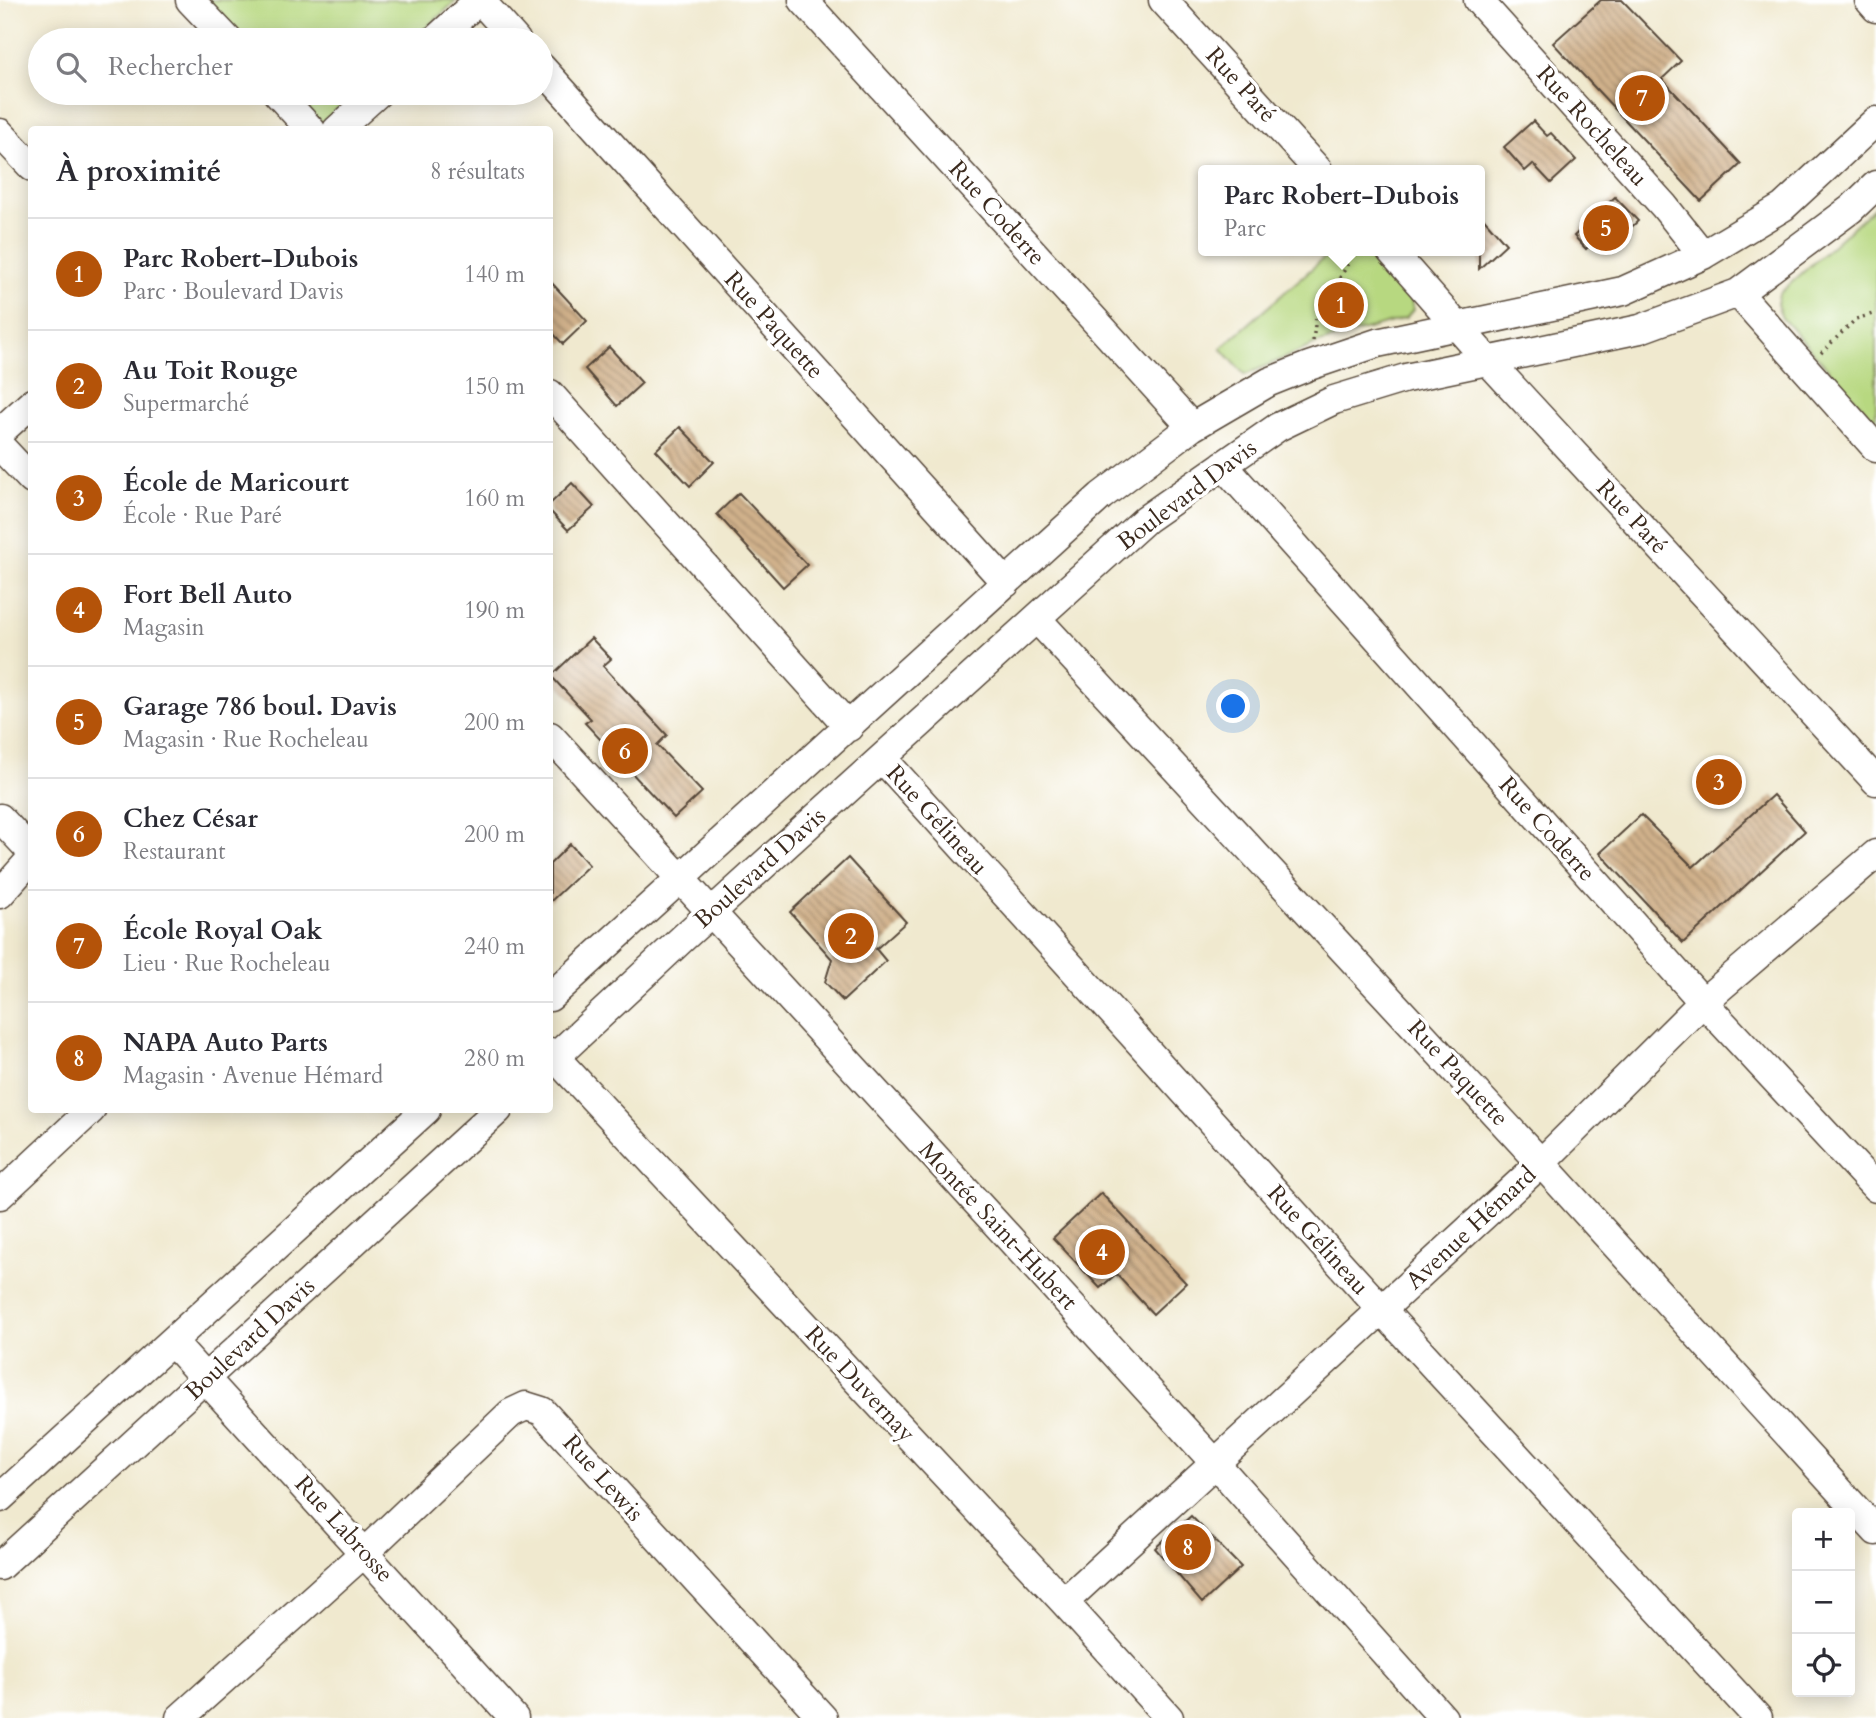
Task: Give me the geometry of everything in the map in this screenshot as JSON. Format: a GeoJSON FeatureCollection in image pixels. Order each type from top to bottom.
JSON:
{"type":"FeatureCollection","features":[{"type":"Feature","properties":{"kind":"street"},"geometry":{"type":"LineString","coordinates":[[190,0],[217,28]]}},
{"type":"Feature","properties":{"kind":"street"},"geometry":{"type":"LineString","coordinates":[[448,28],[480,0],[505,28]]}},
{"type":"Feature","properties":{"kind":"street","name":"Rue Coderre"},"geometry":{"type":"LineString","coordinates":[[803,0],[1192,426]]}},
{"type":"Feature","properties":{"kind":"street","name":"Rue Paré"},"geometry":{"type":"LineString","coordinates":[[1163,0],[1313,165]]}},
{"type":"Feature","properties":{"kind":"street","name":"Rue Rocheleau"},"geometry":{"type":"LineString","coordinates":[[1478,0],[1664,206],[1703,255]]}},
{"type":"Feature","properties":{"kind":"street"},"geometry":{"type":"LineString","coordinates":[[1869,0],[1876,8]]}},
{"type":"Feature","properties":{"kind":"street","name":"Rue Paquette"},"geometry":{"type":"LineString","coordinates":[[553,80],[1006,583]]}},
{"type":"Feature","properties":{"kind":"street"},"geometry":{"type":"LineString","coordinates":[[287,105],[307,126]]}},
{"type":"Feature","properties":{"kind":"street"},"geometry":{"type":"LineString","coordinates":[[341,126],[365,105]]}},
{"type":"Feature","properties":{"kind":"street","name":"Boulevard Davis"},"geometry":{"type":"LineString","coordinates":[[553,994],[1101,496],[1192,426],[1269,382],[1377,343],[1622,291],[1703,255],[1783,207],[1876,121]]}},
{"type":"Feature","properties":{"kind":"street"},"geometry":{"type":"LineString","coordinates":[[0,133],[28,163]]}},
{"type":"Feature","properties":{"kind":"street","name":"Boulevard Davis"},"geometry":{"type":"LineString","coordinates":[[553,1055],[1146,519],[1278,428],[1334,400],[1406,378],[1640,330],[1738,293],[1876,186]]}},
{"type":"Feature","properties":{"kind":"street","name":"Rue Paré"},"geometry":{"type":"LineString","coordinates":[[1396,256],[1489,362],[1876,781]]}},
{"type":"Feature","properties":{"kind":"street"},"geometry":{"type":"LineString","coordinates":[[1738,293],[1876,448]]}},
{"type":"Feature","properties":{"kind":"street"},"geometry":{"type":"LineString","coordinates":[[553,397],[849,727]]}},
{"type":"Feature","properties":{"kind":"street"},"geometry":{"type":"LineString","coordinates":[[0,432],[28,407]]}},
{"type":"Feature","properties":{"kind":"street"},"geometry":{"type":"LineString","coordinates":[[0,446],[28,477]]}},
{"type":"Feature","properties":{"kind":"street","name":"Rue Coderre"},"geometry":{"type":"LineString","coordinates":[[1223,466],[1703,1002],[1876,1188]]}},
{"type":"Feature","properties":{"kind":"street","name":"Rue Paquette"},"geometry":{"type":"LineString","coordinates":[[1037,619],[1541,1163],[1876,1531]]}},
{"type":"Feature","properties":{"kind":"street","name":"Montée Saint-Hubert"},"geometry":{"type":"LineString","coordinates":[[553,739],[1216,1463],[1443,1718]]}},
{"type":"Feature","properties":{"kind":"street","name":"Rue Gélineau"},"geometry":{"type":"LineString","coordinates":[[881,758],[1382,1310],[1758,1718]]}},
{"type":"Feature","properties":{"kind":"street"},"geometry":{"type":"LineString","coordinates":[[810,762],[841,795]]}},
{"type":"Feature","properties":{"kind":"street"},"geometry":{"type":"LineString","coordinates":[[0,818],[28,848]]}},
{"type":"Feature","properties":{"kind":"street","name":"Avenue Hémard"},"geometry":{"type":"LineString","coordinates":[[1064,1602],[1541,1163],[1703,1002],[1876,854]]}},
{"type":"Feature","properties":{"kind":"street"},"geometry":{"type":"LineString","coordinates":[[0,894],[28,862]]}},
{"type":"Feature","properties":{"kind":"street","name":"Rue Duvernay"},"geometry":{"type":"LineString","coordinates":[[553,1059],[1064,1602],[1169,1718]]}},
{"type":"Feature","properties":{"kind":"street"},"geometry":{"type":"LineString","coordinates":[[0,1195],[88,1113]]}},
{"type":"Feature","properties":{"kind":"street","name":"Boulevard Davis"},"geometry":{"type":"LineString","coordinates":[[0,1498],[423,1113]]}},
{"type":"Feature","properties":{"kind":"street","name":"Boulevard Davis"},"geometry":{"type":"LineString","coordinates":[[0,1566],[495,1113]]}},
{"type":"Feature","properties":{"kind":"street","name":"Rue Labrosse"},"geometry":{"type":"LineString","coordinates":[[172,1342],[365,1552],[505,1715]]}},
{"type":"Feature","properties":{"kind":"street","name":"Rue Lewis"},"geometry":{"type":"LineString","coordinates":[[180,1718],[365,1552],[512,1413],[526,1406],[542,1411],[823,1718]]}},
{"type":"Feature","properties":{"kind":"path"},"geometry":{"type":"LineString","coordinates":[[1309,366],[1316,317],[1350,256]]}},
{"type":"Feature","properties":{"kind":"path"},"geometry":{"type":"LineString","coordinates":[[1804,369],[1856,319],[1876,313]]}},
{"type":"Feature","properties":{"kind":"green space"},"geometry":{"type":"Polygon","coordinates":[[[207,0],[457,0],[426,28],[232,28],[207,0]]]}},
{"type":"Feature","properties":{"kind":"green space"},"geometry":{"type":"Polygon","coordinates":[[[302,105],[342,105],[320,125],[302,105]]]}},
{"type":"Feature","properties":{"kind":"green space"},"geometry":{"type":"Polygon","coordinates":[[[1876,206],[1876,422],[1782,318],[1777,304],[1779,294],[1876,206]]]}},
{"type":"Feature","properties":{"kind":"green space"},"geometry":{"type":"Polygon","coordinates":[[[1326,256],[1372,256],[1411,299],[1413,310],[1406,318],[1316,344],[1245,375],[1221,348],[1326,256]]]}},
{"type":"Feature","properties":{"kind":"building"},"geometry":{"type":"Polygon","coordinates":[[[1601,0],[1622,0],[1681,61],[1662,79],[1741,164],[1701,201],[1553,43],[1601,0]]]}},
{"type":"Feature","properties":{"kind":"building"},"geometry":{"type":"Polygon","coordinates":[[[1533,121],[1547,136],[1551,133],[1576,160],[1551,183],[1533,164],[1525,171],[1504,147],[1533,121]]]}},
{"type":"Feature","properties":{"kind":"building"},"geometry":{"type":"Polygon","coordinates":[[[1615,197],[1638,221],[1611,246],[1601,235],[1586,249],[1574,236],[1615,197]]]}},
{"type":"Feature","properties":{"kind":"building"},"geometry":{"type":"Polygon","coordinates":[[[1485,220],[1506,244],[1479,269],[1479,256],[1485,256],[1485,220]]]}},
{"type":"Feature","properties":{"kind":"building"},"geometry":{"type":"Polygon","coordinates":[[[553,284],[587,321],[563,344],[553,333],[553,284]]]}},
{"type":"Feature","properties":{"kind":"building"},"geometry":{"type":"Polygon","coordinates":[[[609,347],[642,383],[617,406],[585,369],[609,347]]]}},
{"type":"Feature","properties":{"kind":"building"},"geometry":{"type":"Polygon","coordinates":[[[680,427],[714,462],[690,486],[656,450],[680,427]]]}},
{"type":"Feature","properties":{"kind":"building"},"geometry":{"type":"Polygon","coordinates":[[[572,483],[594,507],[568,530],[553,514],[553,501],[572,483]]]}},
{"type":"Feature","properties":{"kind":"building"},"geometry":{"type":"Polygon","coordinates":[[[739,493],[807,565],[783,587],[717,514],[739,493]]]}},
{"type":"Feature","properties":{"kind":"building"},"geometry":{"type":"Polygon","coordinates":[[[591,638],[611,659],[603,666],[667,735],[657,745],[702,792],[674,818],[585,723],[591,719],[553,678],[553,674],[591,638]]]}},
{"type":"Feature","properties":{"kind":"building"},"geometry":{"type":"Polygon","coordinates":[[[1773,795],[1805,831],[1683,943],[1600,853],[1641,815],[1693,867],[1773,795]]]}},
{"type":"Feature","properties":{"kind":"building"},"geometry":{"type":"Polygon","coordinates":[[[570,844],[589,865],[553,899],[553,861],[570,844]]]}},
{"type":"Feature","properties":{"kind":"building"},"geometry":{"type":"Polygon","coordinates":[[[848,858],[906,922],[876,949],[886,961],[843,1001],[825,982],[832,959],[790,912],[848,858]]]}},
{"type":"Feature","properties":{"kind":"building"},"geometry":{"type":"Polygon","coordinates":[[[1101,1193],[1186,1283],[1153,1314],[1116,1274],[1100,1288],[1053,1238],[1101,1193]]]}},
{"type":"Feature","properties":{"kind":"building"},"geometry":{"type":"Polygon","coordinates":[[[1191,1516],[1241,1567],[1202,1603],[1155,1548],[1191,1516]]]}},
{"type":"Feature","properties":{"kind":"place","name":"École Royal Oak"},"geometry":{"type":"Point","coordinates":[1642,98]}},
{"type":"Feature","properties":{"kind":"place","name":"Garage 786 boul. Davis"},"geometry":{"type":"Point","coordinates":[1606,228]}},
{"type":"Feature","properties":{"kind":"place","name":"Parc Robert-Dubois"},"geometry":{"type":"Point","coordinates":[1341,305]}},
{"type":"Feature","properties":{"kind":"place","name":"Chez César"},"geometry":{"type":"Point","coordinates":[625,751]}},
{"type":"Feature","properties":{"kind":"place","name":"École de Maricourt"},"geometry":{"type":"Point","coordinates":[1719,782]}},
{"type":"Feature","properties":{"kind":"place","name":"Au Toit Rouge"},"geometry":{"type":"Point","coordinates":[851,936]}},
{"type":"Feature","properties":{"kind":"place","name":"Fort Bell Auto"},"geometry":{"type":"Point","coordinates":[1102,1252]}},
{"type":"Feature","properties":{"kind":"place","name":"NAPA Auto Parts"},"geometry":{"type":"Point","coordinates":[1188,1547]}}]}
